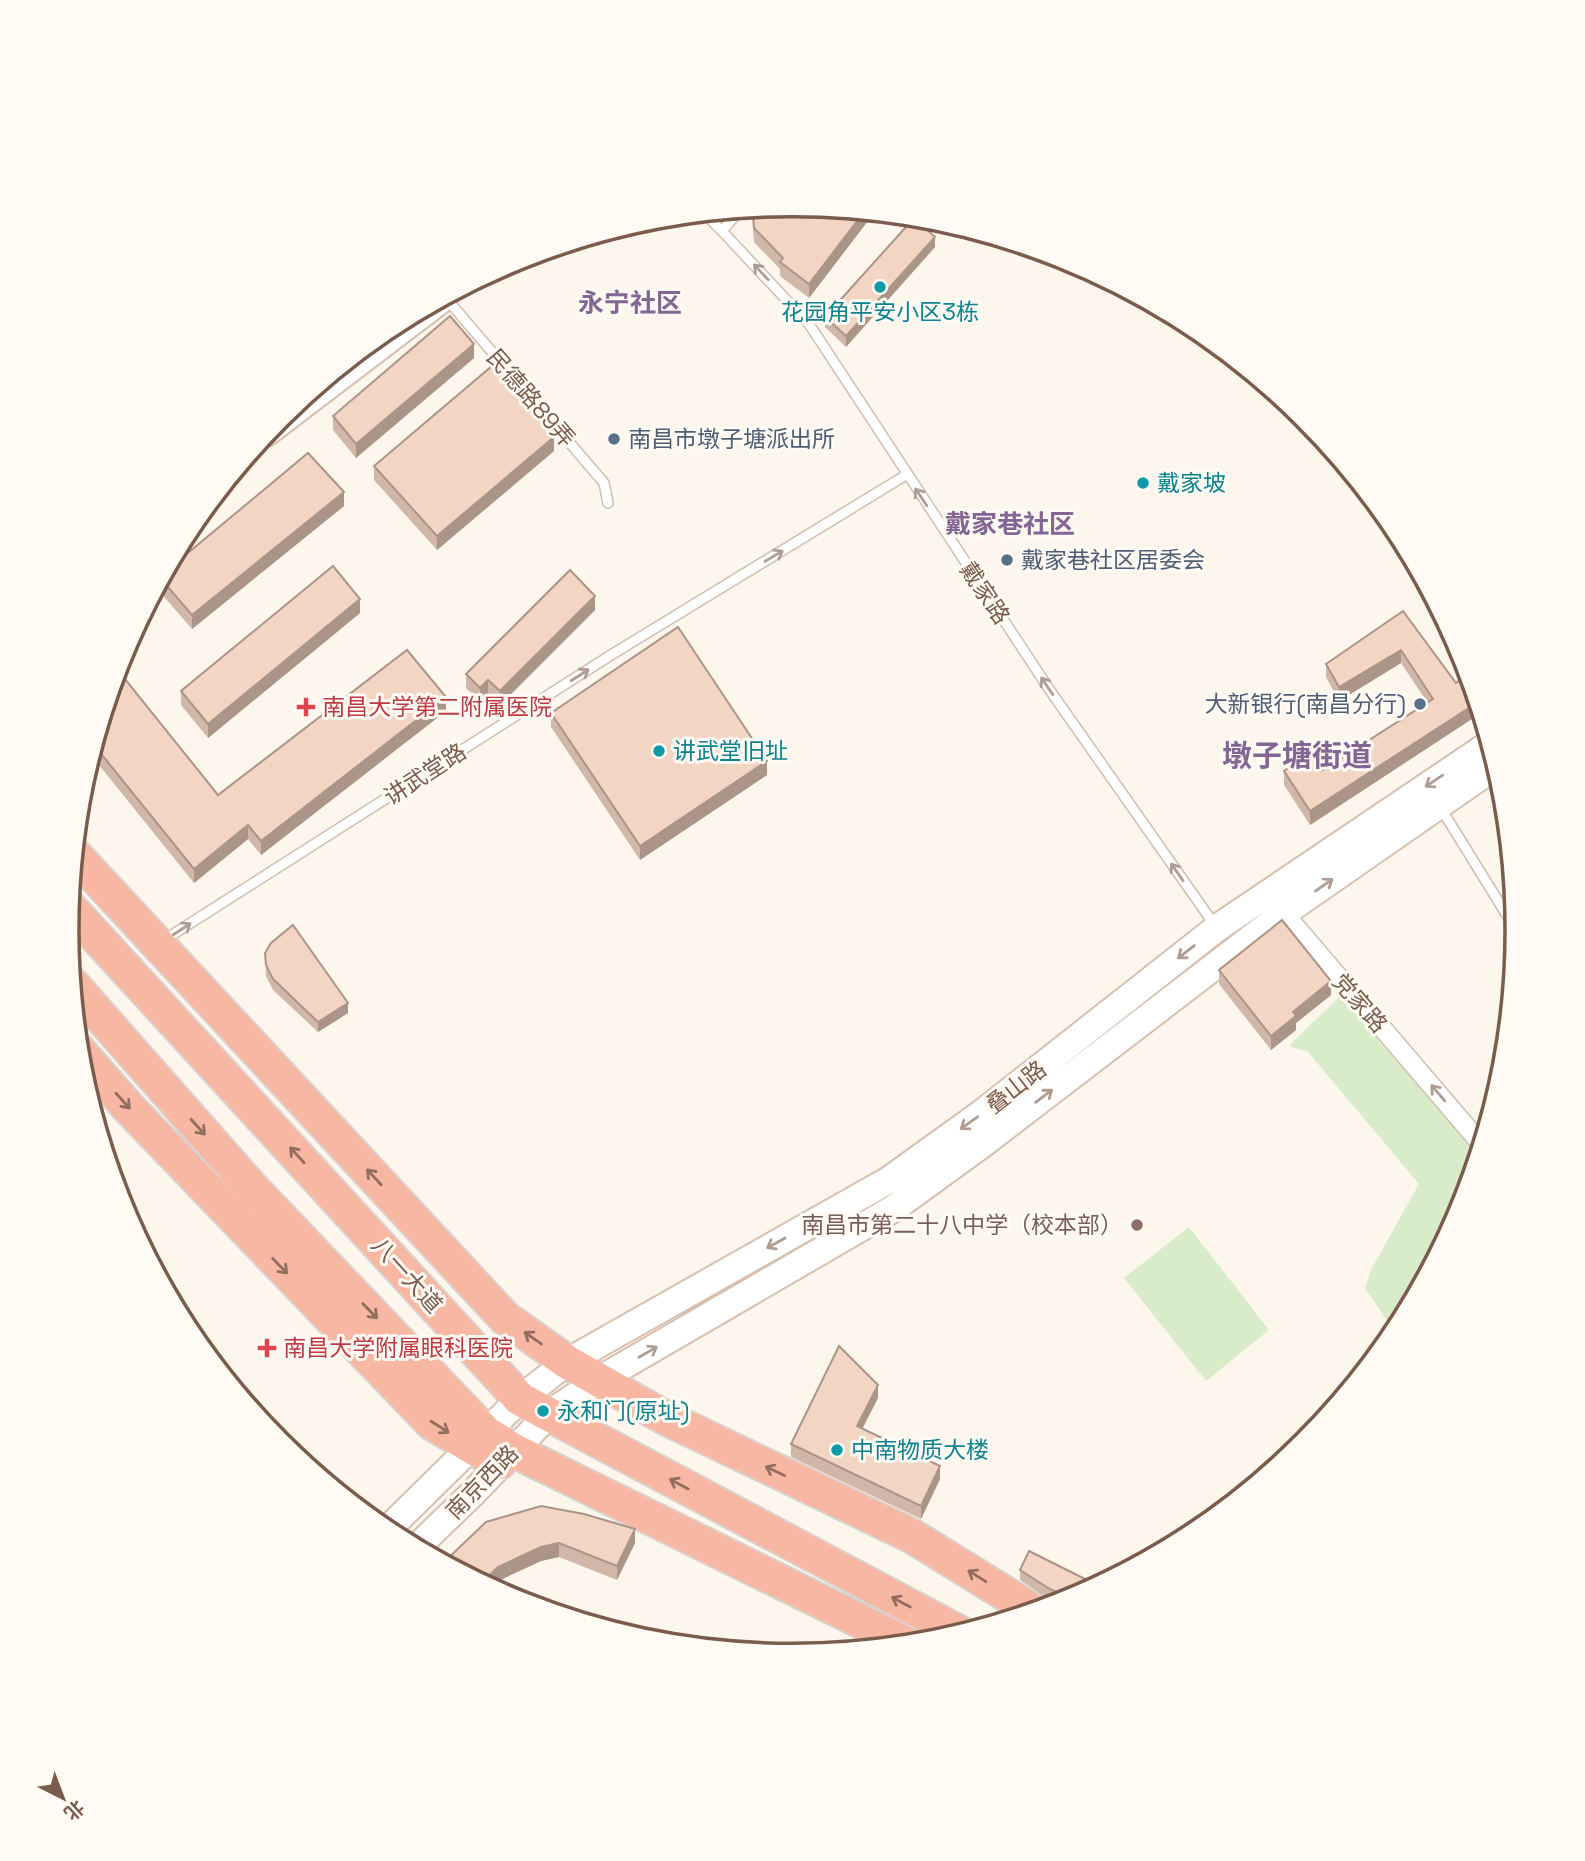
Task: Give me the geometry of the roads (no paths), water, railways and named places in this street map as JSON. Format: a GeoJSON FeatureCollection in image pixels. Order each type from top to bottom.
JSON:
{"type":"FeatureCollection","features":[{"type":"Feature","properties":{"kind":"highway"},"geometry":{"type":"LineString","coordinates":[[82,866],[141,955],[505,1318],[567,1362],[664,1417],[912,1536],[1024,1605]]}},
{"type":"Feature","properties":{"kind":"highway","name":"八一大道"},"geometry":{"type":"LineString","coordinates":[[79,914],[141,955],[534,1406],[949,1627]]}},
{"type":"Feature","properties":{"kind":"highway"},"geometry":{"type":"LineString","coordinates":[[82,995],[251,1186],[493,1449],[537,1487],[802,1601],[873,1639]]}},
{"type":"Feature","properties":{"kind":"highway"},"geometry":{"type":"LineString","coordinates":[[91,1065],[127,1106],[432,1423],[493,1449],[892,1637]]}},
{"type":"Feature","properties":{"kind":"main road","name":"叠山路"},"geometry":{"type":"LineString","coordinates":[[534,1406],[567,1362],[889,1180],[982,1113],[1217,928],[1483,748]]}},
{"type":"Feature","properties":{"kind":"main road","name":"叠山路"},"geometry":{"type":"LineString","coordinates":[[534,1406],[599,1380],[893,1209],[984,1143],[1284,913],[1488,771]]}},
{"type":"Feature","properties":{"kind":"main road","name":"南京西路"},"geometry":{"type":"LineString","coordinates":[[422,1540],[493,1449],[534,1406]]}},
{"type":"Feature","properties":{"kind":"main road","name":"南京西路"},"geometry":{"type":"LineString","coordinates":[[396,1524],[493,1449]]}},
{"type":"Feature","properties":{"kind":"street"},"geometry":{"type":"LineString","coordinates":[[1217,928],[1284,913]]}},
{"type":"Feature","properties":{"kind":"street","name":"党家路"},"geometry":{"type":"LineString","coordinates":[[1284,913],[1475,1137]]}},
{"type":"Feature","properties":{"kind":"lane"},"geometry":{"type":"LineString","coordinates":[[722,231],[732,220]]}},
{"type":"Feature","properties":{"kind":"lane","name":"戴家路"},"geometry":{"type":"LineString","coordinates":[[713,222],[809,324],[1049,689],[1217,928]]}},
{"type":"Feature","properties":{"kind":"lane","name":"民德路89弄"},"geometry":{"type":"LineString","coordinates":[[449,305],[604,483],[608,503]]}},
{"type":"Feature","properties":{"kind":"lane","name":"讲武堂路"},"geometry":{"type":"LineString","coordinates":[[141,955],[611,655],[906,475]]}},
{"type":"Feature","properties":{"kind":"lane"},"geometry":{"type":"LineString","coordinates":[[1439,806],[1506,913]]}},
{"type":"Feature","properties":{"kind":"place","name":"花园角平安小区3栋"},"geometry":{"type":"Point","coordinates":[880,287]}},
{"type":"Feature","properties":{"kind":"place","name":"南昌市墩子塘派出所"},"geometry":{"type":"Point","coordinates":[614,439]}},
{"type":"Feature","properties":{"kind":"place","name":"戴家坡"},"geometry":{"type":"Point","coordinates":[1143,483]}},
{"type":"Feature","properties":{"kind":"place","name":"戴家巷社区居委会"},"geometry":{"type":"Point","coordinates":[1007,560]}},
{"type":"Feature","properties":{"kind":"place","name":"大新银行(南昌分行)"},"geometry":{"type":"Point","coordinates":[1420,704]}},
{"type":"Feature","properties":{"kind":"place","name":"南昌大学第二附属医院"},"geometry":{"type":"Point","coordinates":[306,707]}},
{"type":"Feature","properties":{"kind":"place","name":"讲武堂旧址"},"geometry":{"type":"Point","coordinates":[659,751]}},
{"type":"Feature","properties":{"kind":"place","name":"南昌市第二十八中学（校本部）"},"geometry":{"type":"Point","coordinates":[1137,1225]}},
{"type":"Feature","properties":{"kind":"place","name":"南昌大学附属眼科医院"},"geometry":{"type":"Point","coordinates":[267,1348]}},
{"type":"Feature","properties":{"kind":"place","name":"永和门(原址)"},"geometry":{"type":"Point","coordinates":[543,1411]}},
{"type":"Feature","properties":{"kind":"place","name":"中南物质大楼"},"geometry":{"type":"Point","coordinates":[837,1450]}},
{"type":"Feature","properties":{"kind":"district","name":"永宁社区"},"geometry":{"type":"Point","coordinates":[630,303]}},
{"type":"Feature","properties":{"kind":"district","name":"戴家巷社区"},"geometry":{"type":"Point","coordinates":[1010,524]}},
{"type":"Feature","properties":{"kind":"district","name":"墩子塘街道"},"geometry":{"type":"Point","coordinates":[1297,756]}}]}
